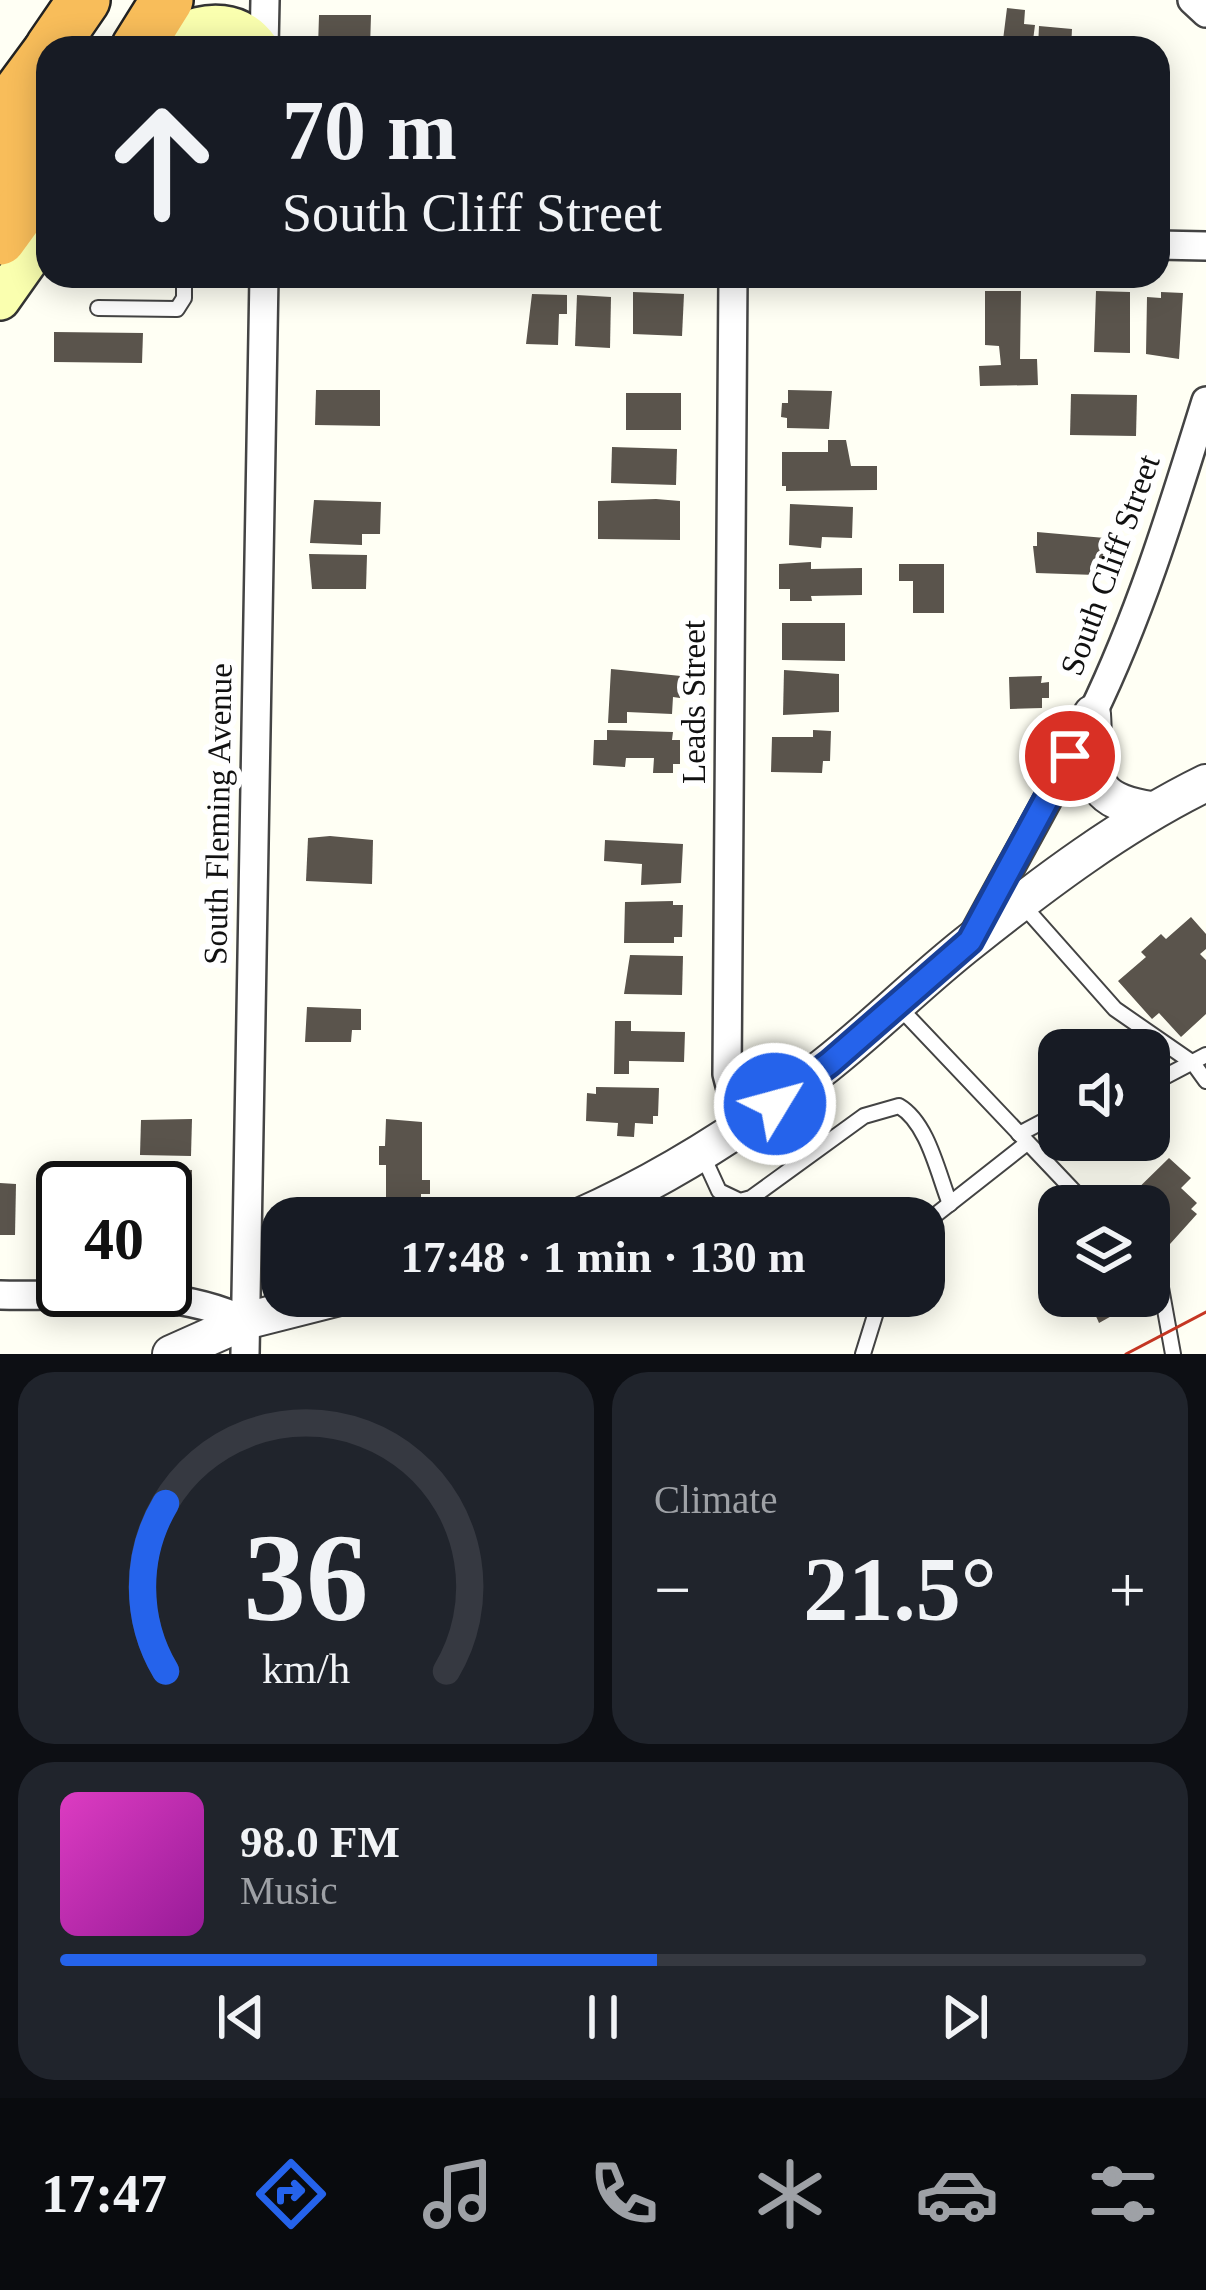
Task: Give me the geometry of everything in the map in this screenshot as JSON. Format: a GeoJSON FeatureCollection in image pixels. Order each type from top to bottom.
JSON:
{"type":"FeatureCollection","features":[{"type":"Feature","properties":{"kind":"highway"},"geometry":{"type":"LineString","coordinates":[[60,36],[84,0]]}},
{"type":"Feature","properties":{"kind":"highway"},"geometry":{"type":"LineString","coordinates":[[90,36],[106,0]]}},
{"type":"Feature","properties":{"kind":"highway"},"geometry":{"type":"LineString","coordinates":[[0,118],[36,70]]}},
{"type":"Feature","properties":{"kind":"highway"},"geometry":{"type":"LineString","coordinates":[[0,183],[36,132]]}},
{"type":"Feature","properties":{"kind":"highway"},"geometry":{"type":"LineString","coordinates":[[0,239],[36,190]]}},
{"type":"Feature","properties":{"kind":"main road"},"geometry":{"type":"LineString","coordinates":[[164,33],[203,0]]}},
{"type":"Feature","properties":{"kind":"main road"},"geometry":{"type":"LineString","coordinates":[[164,33],[200,25],[229,26],[248,36]]}},
{"type":"Feature","properties":{"kind":"main road"},"geometry":{"type":"LineString","coordinates":[[0,300],[36,249]]}},
{"type":"Feature","properties":{"kind":"street"},"geometry":{"type":"LineString","coordinates":[[262,36],[265,0]]}},
{"type":"Feature","properties":{"kind":"street"},"geometry":{"type":"LineString","coordinates":[[1192,0],[1206,13]]}},
{"type":"Feature","properties":{"kind":"street"},"geometry":{"type":"LineString","coordinates":[[1170,245],[1206,246]]}},
{"type":"Feature","properties":{"kind":"street","name":"South Fleming Avenue"},"geometry":{"type":"LineString","coordinates":[[245,1337],[264,288]]}},
{"type":"Feature","properties":{"kind":"street","name":"Leads Street"},"geometry":{"type":"LineString","coordinates":[[733,288],[727,1075],[734,1101],[748,1124]]}},
{"type":"Feature","properties":{"kind":"street","name":"South Cliff Street"},"geometry":{"type":"LineString","coordinates":[[1012,892],[1156,561],[1206,400]]}},
{"type":"Feature","properties":{"kind":"street"},"geometry":{"type":"LineString","coordinates":[[1092,714],[1096,779],[1105,797],[1118,805],[1151,810]]}},
{"type":"Feature","properties":{"kind":"street"},"geometry":{"type":"LineString","coordinates":[[618,1197],[702,1154],[830,1063],[970,941],[1012,892],[1206,783]]}},
{"type":"Feature","properties":{"kind":"street"},"geometry":{"type":"LineString","coordinates":[[0,1295],[171,1299],[217,1307],[245,1337]]}},
{"type":"Feature","properties":{"kind":"street"},"geometry":{"type":"LineString","coordinates":[[171,1354],[245,1337],[293,1317]]}},
{"type":"Feature","properties":{"kind":"lane"},"geometry":{"type":"LineString","coordinates":[[98,308],[177,309],[184,288]]}},
{"type":"Feature","properties":{"kind":"lane"},"geometry":{"type":"LineString","coordinates":[[1012,892],[1115,1009],[1199,1059],[1206,1082]]}},
{"type":"Feature","properties":{"kind":"lane"},"geometry":{"type":"LineString","coordinates":[[896,1005],[1068,1185]]}},
{"type":"Feature","properties":{"kind":"lane"},"geometry":{"type":"LineString","coordinates":[[1170,1074],[1199,1059]]}},
{"type":"Feature","properties":{"kind":"lane"},"geometry":{"type":"LineString","coordinates":[[702,1154],[719,1191],[740,1201],[752,1198],[864,1116],[899,1106],[911,1115],[924,1137],[950,1204]]}},
{"type":"Feature","properties":{"kind":"lane"},"geometry":{"type":"LineString","coordinates":[[945,1208],[1038,1128]]}},
{"type":"Feature","properties":{"kind":"lane"},"geometry":{"type":"LineString","coordinates":[[863,1354],[874,1317]]}},
{"type":"Feature","properties":{"kind":"lane"},"geometry":{"type":"LineString","coordinates":[[1166,1317],[1173,1354]]}},
{"type":"Feature","properties":{"kind":"building"},"geometry":{"type":"Polygon","coordinates":[[[1007,8],[1025,10],[1024,24],[1035,25],[1034,36],[1004,36],[1007,8]]]}},
{"type":"Feature","properties":{"kind":"building"},"geometry":{"type":"Polygon","coordinates":[[[319,15],[371,15],[370,36],[318,36],[319,15]]]}},
{"type":"Feature","properties":{"kind":"building"},"geometry":{"type":"Polygon","coordinates":[[[1039,26],[1072,29],[1072,36],[1039,36],[1039,26]]]}},
{"type":"Feature","properties":{"kind":"building"},"geometry":{"type":"Polygon","coordinates":[[[985,291],[1021,291],[1020,359],[1037,359],[1038,385],[980,386],[979,366],[1001,365],[999,346],[985,345],[985,291]]]}},
{"type":"Feature","properties":{"kind":"building"},"geometry":{"type":"Polygon","coordinates":[[[1096,291],[1130,292],[1130,353],[1094,352],[1096,291]]]}},
{"type":"Feature","properties":{"kind":"building"},"geometry":{"type":"Polygon","coordinates":[[[633,292],[684,294],[682,336],[633,334],[633,292]]]}},
{"type":"Feature","properties":{"kind":"building"},"geometry":{"type":"Polygon","coordinates":[[[1161,292],[1183,293],[1179,359],[1146,354],[1147,297],[1161,298],[1161,292]]]}},
{"type":"Feature","properties":{"kind":"building"},"geometry":{"type":"Polygon","coordinates":[[[532,294],[567,295],[567,314],[559,314],[558,345],[526,344],[532,294]]]}},
{"type":"Feature","properties":{"kind":"building"},"geometry":{"type":"Polygon","coordinates":[[[577,295],[611,297],[610,348],[575,346],[577,295]]]}},
{"type":"Feature","properties":{"kind":"building"},"geometry":{"type":"Polygon","coordinates":[[[54,332],[143,333],[142,363],[54,362],[54,332]]]}},
{"type":"Feature","properties":{"kind":"building"},"geometry":{"type":"Polygon","coordinates":[[[316,390],[380,390],[380,426],[315,425],[316,390]]]}},
{"type":"Feature","properties":{"kind":"building"},"geometry":{"type":"Polygon","coordinates":[[[788,390],[832,391],[829,429],[787,428],[787,418],[781,417],[788,390]]]}},
{"type":"Feature","properties":{"kind":"building"},"geometry":{"type":"Polygon","coordinates":[[[626,393],[681,393],[681,430],[626,430],[626,393]]]}},
{"type":"Feature","properties":{"kind":"building"},"geometry":{"type":"Polygon","coordinates":[[[1071,394],[1137,395],[1136,436],[1070,435],[1071,394]]]}},
{"type":"Feature","properties":{"kind":"building"},"geometry":{"type":"Polygon","coordinates":[[[828,440],[846,440],[851,466],[877,466],[877,490],[786,491],[782,452],[828,452],[828,440]]]}},
{"type":"Feature","properties":{"kind":"building"},"geometry":{"type":"Polygon","coordinates":[[[612,447],[677,449],[676,485],[611,483],[612,447]]]}},
{"type":"Feature","properties":{"kind":"building"},"geometry":{"type":"Polygon","coordinates":[[[314,500],[381,502],[380,534],[362,534],[362,545],[310,543],[314,500]]]}},
{"type":"Feature","properties":{"kind":"building"},"geometry":{"type":"Polygon","coordinates":[[[598,501],[680,501],[680,540],[598,539],[598,501]]]}},
{"type":"Feature","properties":{"kind":"building"},"geometry":{"type":"Polygon","coordinates":[[[790,504],[853,507],[852,538],[822,537],[821,548],[789,545],[790,504]]]}},
{"type":"Feature","properties":{"kind":"building"},"geometry":{"type":"Polygon","coordinates":[[[1037,532],[1105,538],[1103,572],[1036,573],[1033,546],[1037,546],[1037,532]]]}},
{"type":"Feature","properties":{"kind":"building"},"geometry":{"type":"Polygon","coordinates":[[[309,554],[367,555],[366,589],[312,589],[309,554]]]}},
{"type":"Feature","properties":{"kind":"building"},"geometry":{"type":"Polygon","coordinates":[[[811,562],[811,569],[862,568],[862,595],[790,601],[790,589],[779,589],[779,564],[811,562]]]}},
{"type":"Feature","properties":{"kind":"building"},"geometry":{"type":"Polygon","coordinates":[[[899,564],[944,564],[944,613],[913,613],[913,581],[899,581],[899,564]]]}},
{"type":"Feature","properties":{"kind":"building"},"geometry":{"type":"Polygon","coordinates":[[[782,623],[845,623],[845,661],[782,660],[782,623]]]}},
{"type":"Feature","properties":{"kind":"building"},"geometry":{"type":"Polygon","coordinates":[[[611,669],[681,676],[680,698],[673,697],[672,714],[627,712],[627,723],[608,723],[611,669]]]}},
{"type":"Feature","properties":{"kind":"building"},"geometry":{"type":"Polygon","coordinates":[[[784,670],[839,674],[839,712],[783,715],[784,670]]]}},
{"type":"Feature","properties":{"kind":"building"},"geometry":{"type":"Polygon","coordinates":[[[1042,676],[1041,683],[1049,682],[1049,698],[1042,698],[1042,708],[1010,709],[1009,677],[1042,676]]]}},
{"type":"Feature","properties":{"kind":"building"},"geometry":{"type":"Polygon","coordinates":[[[607,730],[673,732],[672,740],[680,740],[680,764],[673,764],[673,773],[653,773],[654,758],[626,758],[625,767],[593,765],[594,740],[607,740],[607,730]]]}},
{"type":"Feature","properties":{"kind":"building"},"geometry":{"type":"Polygon","coordinates":[[[813,730],[831,731],[830,761],[823,761],[822,773],[771,772],[772,737],[813,737],[813,730]]]}},
{"type":"Feature","properties":{"kind":"building"},"geometry":{"type":"Polygon","coordinates":[[[308,838],[373,840],[372,884],[306,881],[308,838]]]}},
{"type":"Feature","properties":{"kind":"building"},"geometry":{"type":"Polygon","coordinates":[[[605,840],[683,844],[681,883],[641,885],[642,864],[604,861],[605,840]]]}},
{"type":"Feature","properties":{"kind":"building"},"geometry":{"type":"Polygon","coordinates":[[[673,901],[673,905],[683,905],[682,937],[674,937],[674,943],[624,943],[625,902],[673,901]]]}},
{"type":"Feature","properties":{"kind":"building"},"geometry":{"type":"Polygon","coordinates":[[[1191,917],[1206,934],[1206,949],[1200,954],[1206,960],[1206,1014],[1181,1037],[1159,1013],[1152,1019],[1118,981],[1146,957],[1141,952],[1161,934],[1166,939],[1191,917]]]}},
{"type":"Feature","properties":{"kind":"building"},"geometry":{"type":"Polygon","coordinates":[[[630,955],[683,956],[682,995],[624,994],[630,955]]]}},
{"type":"Feature","properties":{"kind":"building"},"geometry":{"type":"Polygon","coordinates":[[[307,1007],[361,1009],[361,1030],[352,1030],[351,1042],[305,1042],[307,1007]]]}},
{"type":"Feature","properties":{"kind":"building"},"geometry":{"type":"Polygon","coordinates":[[[615,1021],[631,1021],[631,1031],[685,1032],[684,1062],[629,1061],[629,1074],[614,1074],[615,1021]]]}},
{"type":"Feature","properties":{"kind":"building"},"geometry":{"type":"Polygon","coordinates":[[[596,1087],[659,1088],[658,1116],[653,1116],[653,1124],[635,1123],[634,1137],[617,1136],[618,1123],[586,1121],[587,1093],[596,1094],[596,1087]]]}},
{"type":"Feature","properties":{"kind":"building"},"geometry":{"type":"Polygon","coordinates":[[[192,1119],[191,1156],[140,1155],[141,1120],[192,1119]]]}},
{"type":"Feature","properties":{"kind":"building"},"geometry":{"type":"Polygon","coordinates":[[[386,1119],[422,1122],[422,1180],[430,1180],[430,1194],[386,1197],[386,1165],[379,1165],[379,1146],[385,1146],[386,1119]]]}},
{"type":"Feature","properties":{"kind":"building"},"geometry":{"type":"Polygon","coordinates":[[[1170,1159],[1191,1178],[1181,1188],[1197,1203],[1191,1209],[1197,1214],[1170,1244],[1170,1185],[1141,1185],[1170,1159]]]}},
{"type":"Feature","properties":{"kind":"building"},"geometry":{"type":"Polygon","coordinates":[[[0,1183],[16,1184],[15,1235],[0,1235],[0,1183]]]}},
{"type":"Feature","properties":{"kind":"tram line"},"geometry":{"type":"LineString","coordinates":[[1126,1354],[1206,1312]]}},
{"type":"Feature","properties":{"kind":"route"},"geometry":{"type":"LineString","coordinates":[[775,1104],[830,1063],[970,941],[1070,756]]}}]}
